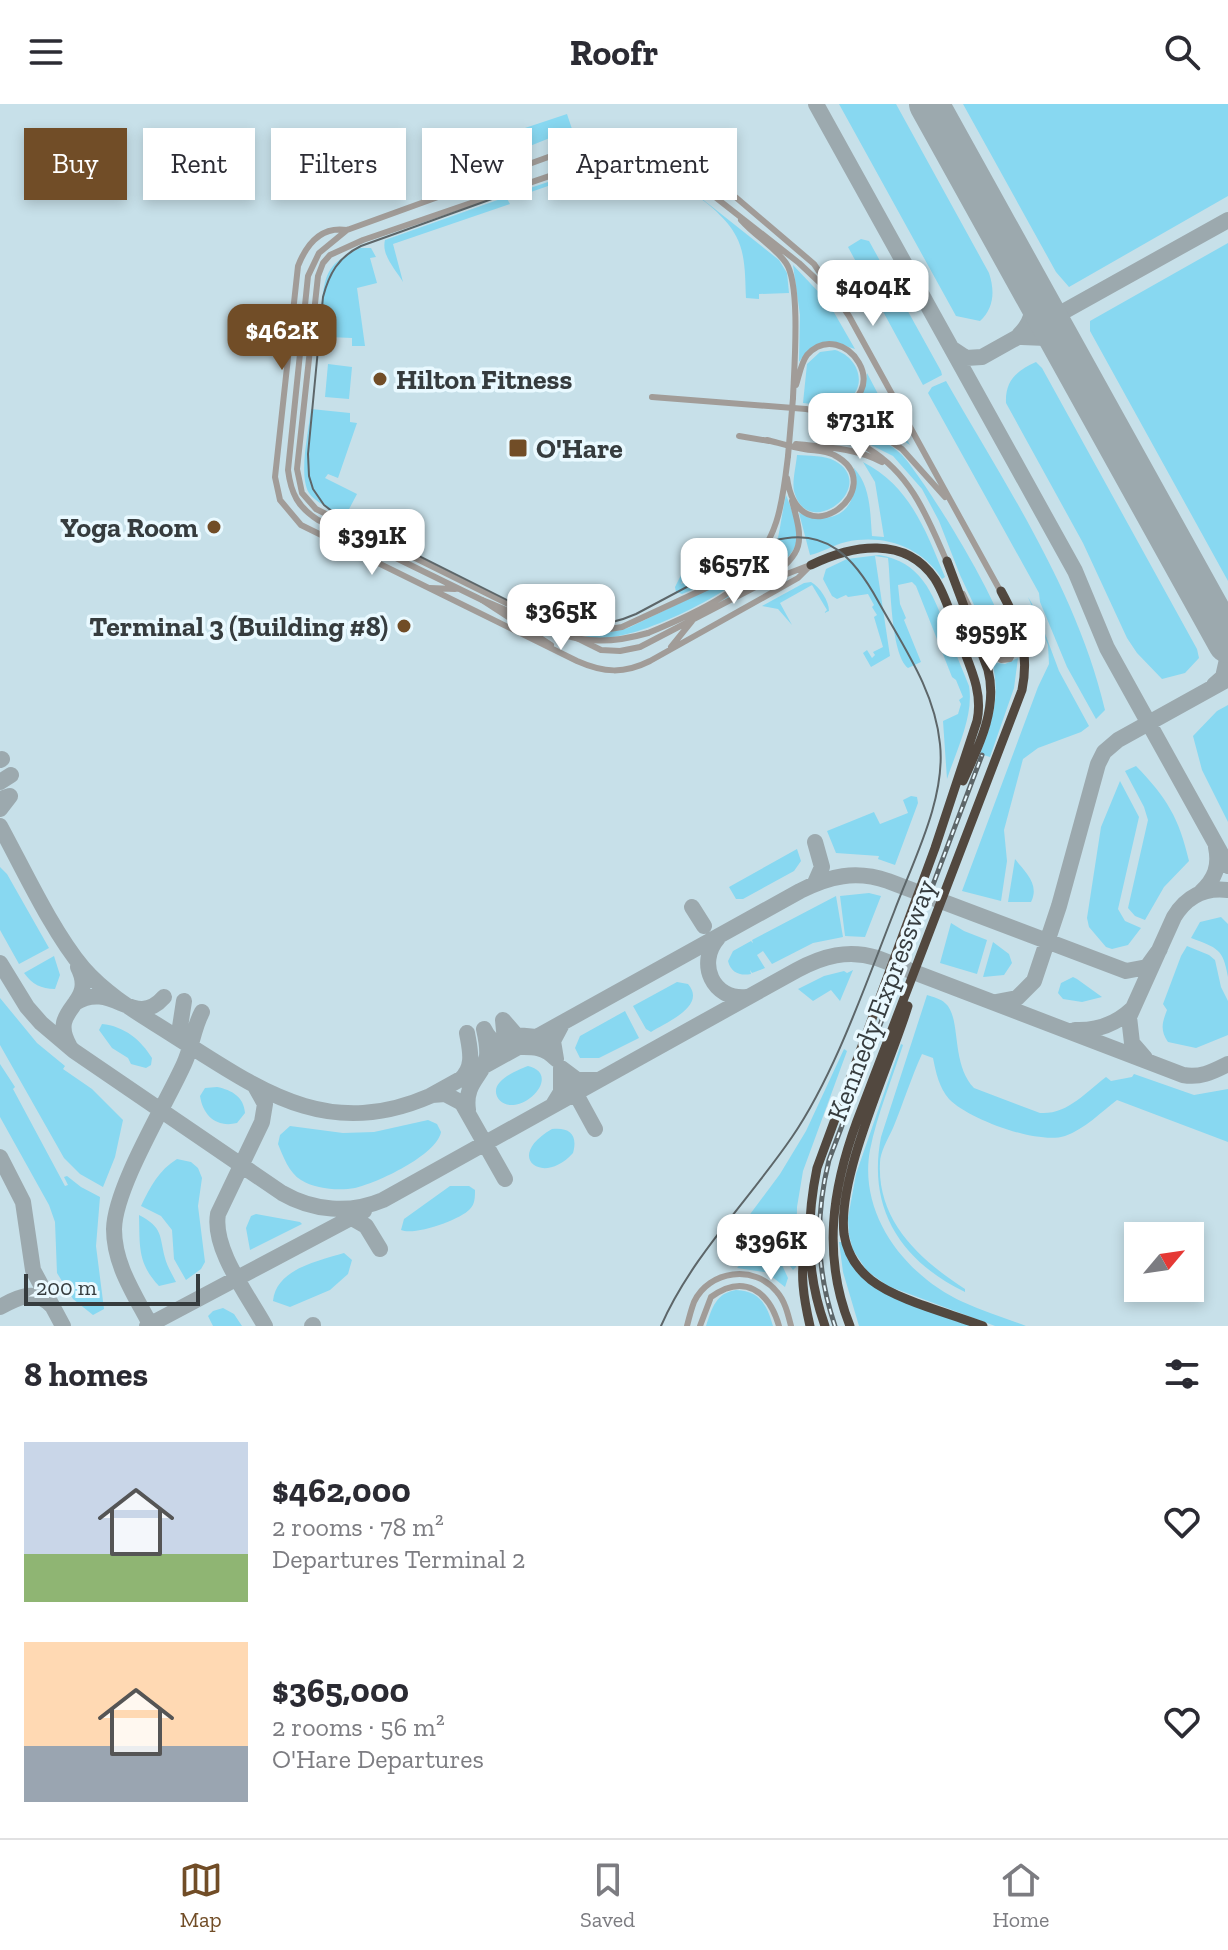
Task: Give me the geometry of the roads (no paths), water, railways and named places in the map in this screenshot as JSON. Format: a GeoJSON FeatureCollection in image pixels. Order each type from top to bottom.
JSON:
{"type":"FeatureCollection","features":[{"type":"Feature","properties":{"kind":"highway"},"geometry":{"type":"LineString","coordinates":[[811,565],[849,550],[887,548],[903,553],[922,565],[939,587],[977,686],[979,703],[974,731],[945,820]]}},
{"type":"Feature","properties":{"kind":"highway"},"geometry":{"type":"LineString","coordinates":[[945,820],[988,719],[992,695],[988,670],[947,561]]}},
{"type":"Feature","properties":{"kind":"highway","name":"Kennedy Expressway"},"geometry":{"type":"LineString","coordinates":[[850,1326],[840,1296],[834,1261],[833,1211],[837,1184],[852,1135],[1020,697],[1025,675],[1025,646],[1001,591]]}},
{"type":"Feature","properties":{"kind":"highway","name":"Kennedy Expressway"},"geometry":{"type":"LineString","coordinates":[[825,1326],[815,1290],[808,1238],[810,1199],[827,1135],[945,820]]}},
{"type":"Feature","properties":{"kind":"highway"},"geometry":{"type":"LineString","coordinates":[[929,938],[898,1038],[855,1157],[846,1196],[844,1233],[853,1261],[875,1284],[983,1326]]}},
{"type":"Feature","properties":{"kind":"highway"},"geometry":{"type":"LineString","coordinates":[[808,1238],[802,1260],[810,1326]]}},
{"type":"Feature","properties":{"kind":"street"},"geometry":{"type":"LineString","coordinates":[[737,215],[782,258],[791,273],[794,302],[794,390],[787,467],[765,561],[748,580],[648,633],[616,641],[576,640],[458,589],[318,520],[299,506],[294,497],[288,470],[301,327],[308,276],[319,253],[347,230],[609,135],[633,131],[671,142],[814,264],[842,304],[1001,591],[1010,616],[1014,654],[1004,661],[992,653],[927,513],[901,476],[871,449],[828,431]]}},
{"type":"Feature","properties":{"kind":"street"},"geometry":{"type":"LineString","coordinates":[[811,565],[761,584],[640,647],[620,651],[601,650],[316,509],[302,493],[297,469],[318,276],[326,260],[354,243],[554,173],[613,156],[651,158],[687,175],[799,263],[842,304]]}},
{"type":"Feature","properties":{"kind":"street"},"geometry":{"type":"LineString","coordinates":[[347,230],[329,230],[309,245],[298,266],[276,488],[282,504],[301,525],[577,661],[601,670],[620,672],[639,667],[666,652],[798,578],[811,565]]}},
{"type":"Feature","properties":{"kind":"street"},"geometry":{"type":"LineString","coordinates":[[295,286],[301,327]]}},
{"type":"Feature","properties":{"kind":"street"},"geometry":{"type":"LineString","coordinates":[[794,390],[804,361],[814,350],[835,345],[849,350],[862,366],[862,390],[849,405],[828,412]]}},
{"type":"Feature","properties":{"kind":"street"},"geometry":{"type":"LineString","coordinates":[[652,397],[828,412],[884,437],[902,449],[959,516]]}},
{"type":"Feature","properties":{"kind":"street"},"geometry":{"type":"LineString","coordinates":[[277,458],[291,429]]}},
{"type":"Feature","properties":{"kind":"street"},"geometry":{"type":"LineString","coordinates":[[739,436],[864,453],[880,460],[901,476]]}},
{"type":"Feature","properties":{"kind":"street"},"geometry":{"type":"LineString","coordinates":[[767,440],[832,454],[842,460],[851,473],[853,489],[850,499],[833,514],[819,517],[806,513],[789,493]]}},
{"type":"Feature","properties":{"kind":"street"},"geometry":{"type":"LineString","coordinates":[[761,584],[790,561],[800,544],[787,467]]}},
{"type":"Feature","properties":{"kind":"street"},"geometry":{"type":"LineString","coordinates":[[559,628],[597,631],[622,627],[743,571],[754,563],[773,535]]}},
{"type":"Feature","properties":{"kind":"street"},"geometry":{"type":"LineString","coordinates":[[330,541],[359,540]]}},
{"type":"Feature","properties":{"kind":"street"},"geometry":{"type":"LineString","coordinates":[[426,587],[458,589]]}},
{"type":"Feature","properties":{"kind":"street"},"geometry":{"type":"LineString","coordinates":[[482,600],[577,661]]}},
{"type":"Feature","properties":{"kind":"street"},"geometry":{"type":"LineString","coordinates":[[666,652],[694,618]]}},
{"type":"Feature","properties":{"kind":"street"},"geometry":{"type":"LineString","coordinates":[[687,1326],[695,1301],[712,1282],[735,1273],[764,1280],[778,1293],[791,1326]]}},
{"type":"Feature","properties":{"kind":"street"},"geometry":{"type":"LineString","coordinates":[[700,1326],[711,1297],[740,1286],[765,1296],[773,1307],[779,1326]]}},
{"type":"Feature","properties":{"kind":"tram line"},"geometry":{"type":"LineString","coordinates":[[489,200],[361,246],[340,261],[328,281],[323,297],[308,454],[313,489],[324,505],[337,515],[531,612],[584,625],[609,623],[636,614],[773,541],[809,538],[824,542],[849,560],[869,586],[925,687],[937,724],[941,765],[933,808],[836,1057],[792,1137],[704,1252],[661,1326]]}},
{"type":"Feature","properties":{"kind":"railway"},"geometry":{"type":"LineString","coordinates":[[835,1326],[824,1284],[820,1243],[821,1202],[829,1160],[982,755]]}},
{"type":"Feature","properties":{"kind":"place","name":"Hilton Fitness"},"geometry":{"type":"Point","coordinates":[380,379]}},
{"type":"Feature","properties":{"kind":"place","name":"O'Hare"},"geometry":{"type":"Point","coordinates":[518,448]}},
{"type":"Feature","properties":{"kind":"place","name":"Yoga Room"},"geometry":{"type":"Point","coordinates":[214,527]}},
{"type":"Feature","properties":{"kind":"place","name":"Terminal 3 (Building #8)"},"geometry":{"type":"Point","coordinates":[404,626]}}]}
